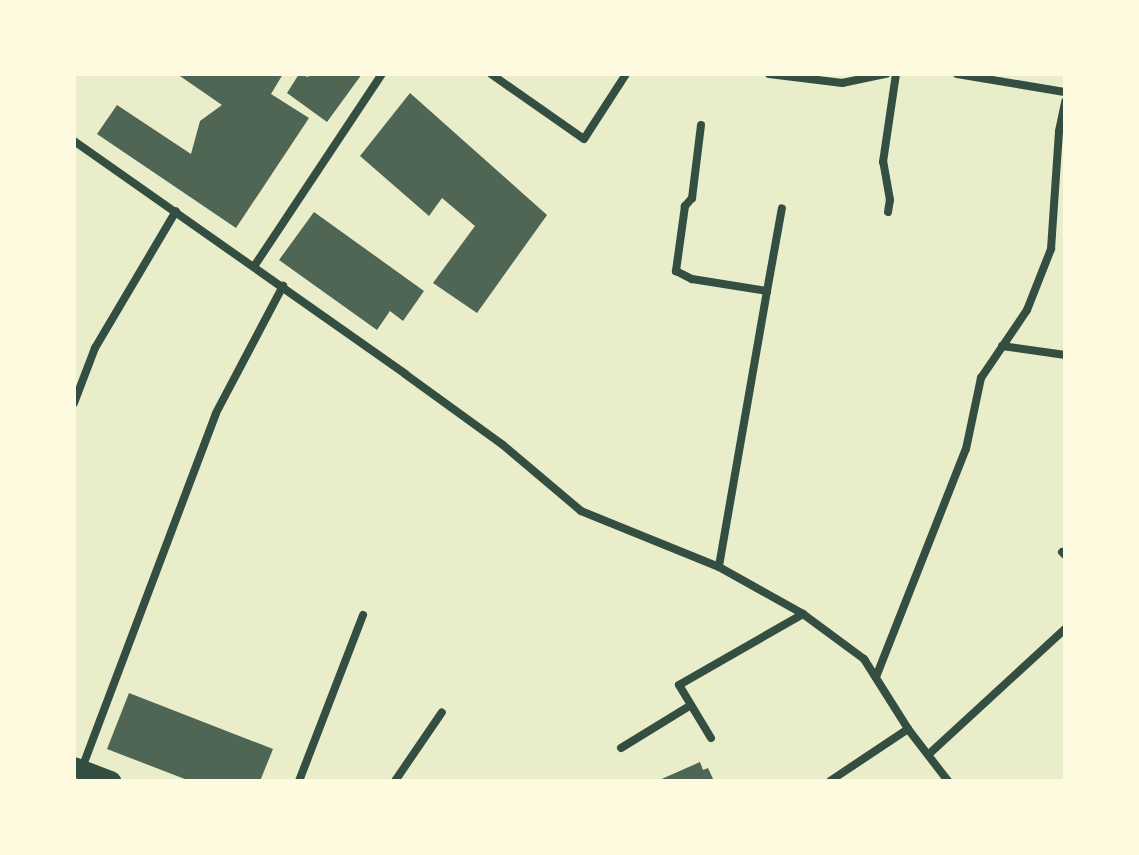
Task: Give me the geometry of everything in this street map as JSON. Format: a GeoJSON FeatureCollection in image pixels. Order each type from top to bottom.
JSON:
{"type":"FeatureCollection","features":[{"type":"Feature","properties":{"kind":"main road"},"geometry":{"type":"LineString","coordinates":[[78,768],[111,781]]}},
{"type":"Feature","properties":{"kind":"street"},"geometry":{"type":"LineString","coordinates":[[255,265],[382,74]]}},
{"type":"Feature","properties":{"kind":"street"},"geometry":{"type":"LineString","coordinates":[[491,74],[584,139],[626,74]]}},
{"type":"Feature","properties":{"kind":"street"},"geometry":{"type":"LineString","coordinates":[[769,74],[842,83],[886,74]]}},
{"type":"Feature","properties":{"kind":"street"},"geometry":{"type":"LineString","coordinates":[[888,212],[890,200],[883,162],[896,74]]}},
{"type":"Feature","properties":{"kind":"street"},"geometry":{"type":"LineString","coordinates":[[957,74],[1065,92]]}},
{"type":"Feature","properties":{"kind":"street"},"geometry":{"type":"LineString","coordinates":[[876,677],[966,449],[981,378],[1027,310],[1051,249],[1059,131],[1065,102]]}},
{"type":"Feature","properties":{"kind":"street"},"geometry":{"type":"LineString","coordinates":[[701,125],[692,198],[685,206],[676,271],[692,279],[767,291]]}},
{"type":"Feature","properties":{"kind":"street"},"geometry":{"type":"LineString","coordinates":[[74,141],[255,265],[503,445],[581,511],[719,567],[803,614],[864,659],[908,729],[948,781]]}},
{"type":"Feature","properties":{"kind":"street"},"geometry":{"type":"LineString","coordinates":[[719,567],[782,208]]}},
{"type":"Feature","properties":{"kind":"street"},"geometry":{"type":"LineString","coordinates":[[74,403],[95,348],[176,211]]}},
{"type":"Feature","properties":{"kind":"street"},"geometry":{"type":"LineString","coordinates":[[78,768],[216,413],[283,286]]}},
{"type":"Feature","properties":{"kind":"street"},"geometry":{"type":"LineString","coordinates":[[1002,346],[1065,355]]}},
{"type":"Feature","properties":{"kind":"street"},"geometry":{"type":"LineString","coordinates":[[711,738],[679,685],[803,614]]}},
{"type":"Feature","properties":{"kind":"street"},"geometry":{"type":"LineString","coordinates":[[299,781],[363,615]]}},
{"type":"Feature","properties":{"kind":"street"},"geometry":{"type":"LineString","coordinates":[[929,754],[1065,629]]}},
{"type":"Feature","properties":{"kind":"street"},"geometry":{"type":"LineString","coordinates":[[621,748],[691,705]]}},
{"type":"Feature","properties":{"kind":"street"},"geometry":{"type":"LineString","coordinates":[[395,781],[442,712]]}},
{"type":"Feature","properties":{"kind":"street"},"geometry":{"type":"LineString","coordinates":[[830,781],[908,729]]}},
{"type":"Feature","properties":{"kind":"building"},"geometry":{"type":"Polygon","coordinates":[[[177,74],[283,74],[271,94],[309,118],[236,228],[97,134],[117,105],[191,154],[200,121],[222,105],[177,74]]]}},
{"type":"Feature","properties":{"kind":"building"},"geometry":{"type":"Polygon","coordinates":[[[299,74],[308,77],[310,74],[362,74],[327,122],[287,93],[299,74]]]}},
{"type":"Feature","properties":{"kind":"building"},"geometry":{"type":"Polygon","coordinates":[[[410,93],[547,215],[477,313],[433,283],[475,226],[442,198],[429,216],[360,156],[410,93]]]}},
{"type":"Feature","properties":{"kind":"building"},"geometry":{"type":"Polygon","coordinates":[[[314,212],[424,291],[403,321],[390,311],[377,330],[279,260],[314,212]]]}},
{"type":"Feature","properties":{"kind":"building"},"geometry":{"type":"Polygon","coordinates":[[[129,693],[273,749],[260,781],[190,781],[107,749],[129,693]]]}},
{"type":"Feature","properties":{"kind":"building"},"geometry":{"type":"Polygon","coordinates":[[[700,762],[703,770],[708,768],[714,781],[657,781],[700,762]]]}}]}
